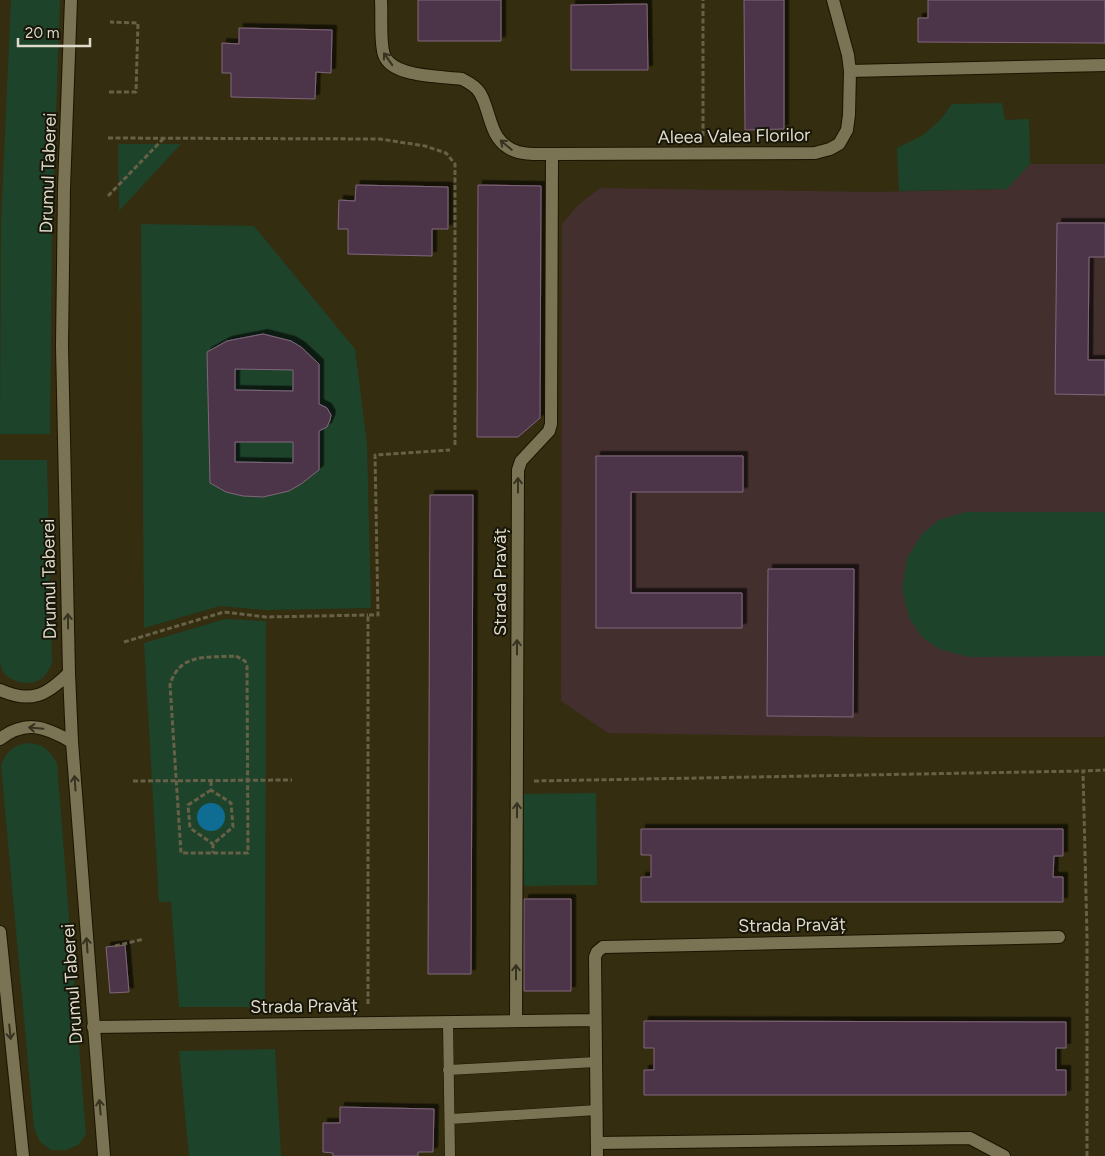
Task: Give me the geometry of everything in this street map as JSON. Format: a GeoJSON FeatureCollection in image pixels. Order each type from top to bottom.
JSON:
{"type":"FeatureCollection","features":[{"type":"Feature","properties":{"kind":"street","name":"Drumul Taberei"},"geometry":{"type":"LineString","coordinates":[[71,0],[64,198],[62,346],[69,673],[72,742],[104,1156]]}},
{"type":"Feature","properties":{"kind":"street","name":"Aleea Valea Florilor"},"geometry":{"type":"LineString","coordinates":[[382,0],[383,53],[391,65],[403,72],[462,78],[480,93],[492,127],[504,144],[510,149],[523,153],[552,154],[815,153],[830,149],[839,144],[847,130],[850,71],[844,39],[833,0]]}},
{"type":"Feature","properties":{"kind":"street"},"geometry":{"type":"LineString","coordinates":[[850,71],[1105,65]]}},
{"type":"Feature","properties":{"kind":"street","name":"Strada Pravăț"},"geometry":{"type":"LineString","coordinates":[[516,1021],[518,470],[521,461],[551,424],[552,154]]}},
{"type":"Feature","properties":{"kind":"street"},"geometry":{"type":"LineString","coordinates":[[0,690],[10,695],[26,698],[41,695],[53,688],[69,673]]}},
{"type":"Feature","properties":{"kind":"street"},"geometry":{"type":"LineString","coordinates":[[0,739],[14,730],[42,727],[72,742]]}},
{"type":"Feature","properties":{"kind":"street"},"geometry":{"type":"LineString","coordinates":[[0,932],[23,1156]]}},
{"type":"Feature","properties":{"kind":"street","name":"Strada Pravăț"},"geometry":{"type":"LineString","coordinates":[[1004,1156],[970,1138],[597,1150],[595,958],[597,952],[603,947],[1059,937]]}},
{"type":"Feature","properties":{"kind":"street","name":"Strada Pravăț"},"geometry":{"type":"LineString","coordinates":[[93,1027],[596,1020]]}},
{"type":"Feature","properties":{"kind":"lane"},"geometry":{"type":"LineString","coordinates":[[448,1022],[451,1119],[450,1156]]}},
{"type":"Feature","properties":{"kind":"lane"},"geometry":{"type":"LineString","coordinates":[[448,1070],[596,1062]]}},
{"type":"Feature","properties":{"kind":"lane"},"geometry":{"type":"LineString","coordinates":[[451,1119],[597,1110]]}},
{"type":"Feature","properties":{"kind":"path"},"geometry":{"type":"LineString","coordinates":[[703,0],[703,154]]}},
{"type":"Feature","properties":{"kind":"path"},"geometry":{"type":"LineString","coordinates":[[109,92],[136,92],[138,32],[138,23],[110,22]]}},
{"type":"Feature","properties":{"kind":"path"},"geometry":{"type":"LineString","coordinates":[[108,138],[380,139],[425,146],[446,152],[455,164],[455,447]]}},
{"type":"Feature","properties":{"kind":"path"},"geometry":{"type":"LineString","coordinates":[[108,196],[164,138]]}},
{"type":"Feature","properties":{"kind":"path"},"geometry":{"type":"LineString","coordinates":[[124,642],[224,612],[266,616],[378,615],[375,455],[450,450]]}},
{"type":"Feature","properties":{"kind":"path"},"geometry":{"type":"LineString","coordinates":[[368,615],[368,1022]]}},
{"type":"Feature","properties":{"kind":"path"},"geometry":{"type":"LineString","coordinates":[[236,656],[245,661],[247,666],[248,853],[213,852],[180,853],[170,685],[172,677],[180,666],[191,659],[236,656]]}},
{"type":"Feature","properties":{"kind":"path"},"geometry":{"type":"LineString","coordinates":[[517,782],[1105,770]]}},
{"type":"Feature","properties":{"kind":"path"},"geometry":{"type":"LineString","coordinates":[[1083,771],[1087,946],[1088,1156]]}},
{"type":"Feature","properties":{"kind":"path"},"geometry":{"type":"LineString","coordinates":[[134,781],[292,780]]}},
{"type":"Feature","properties":{"kind":"path"},"geometry":{"type":"LineString","coordinates":[[211,781],[211,790]]}},
{"type":"Feature","properties":{"kind":"path"},"geometry":{"type":"LineString","coordinates":[[211,790],[232,803],[232,827],[213,844],[213,852]]}},
{"type":"Feature","properties":{"kind":"path"},"geometry":{"type":"LineString","coordinates":[[211,790],[188,805],[190,828],[213,844]]}},
{"type":"Feature","properties":{"kind":"path"},"geometry":{"type":"LineString","coordinates":[[115,946],[144,939]]}},
{"type":"Feature","properties":{"kind":"shaded area"},"geometry":{"type":"Polygon","coordinates":[[[1030,164],[1105,164],[1105,737],[868,737],[608,733],[561,701],[562,224],[579,204],[600,188],[874,192],[1007,189],[1030,164]]]}},
{"type":"Feature","properties":{"kind":"green space"},"geometry":{"type":"Polygon","coordinates":[[[11,0],[60,0],[52,226],[50,434],[0,434],[1,222],[11,0]]]}},
{"type":"Feature","properties":{"kind":"green space"},"geometry":{"type":"Polygon","coordinates":[[[1002,103],[1005,120],[1029,119],[1030,164],[1007,189],[899,191],[897,148],[923,135],[941,119],[952,104],[1002,103]]]}},
{"type":"Feature","properties":{"kind":"green space"},"geometry":{"type":"Polygon","coordinates":[[[118,144],[181,144],[119,211],[118,144]]]}},
{"type":"Feature","properties":{"kind":"green space"},"geometry":{"type":"Polygon","coordinates":[[[141,224],[254,226],[355,349],[367,444],[371,608],[266,610],[220,606],[144,628],[141,224]]]}},
{"type":"Feature","properties":{"kind":"green space"},"geometry":{"type":"Polygon","coordinates":[[[0,460],[47,460],[52,663],[48,672],[43,677],[37,681],[27,683],[8,677],[0,663],[0,460]]]}},
{"type":"Feature","properties":{"kind":"green space"},"geometry":{"type":"Polygon","coordinates":[[[966,512],[1105,512],[1105,656],[969,657],[939,649],[922,637],[909,618],[902,589],[907,558],[922,534],[939,520],[966,512]]]}},
{"type":"Feature","properties":{"kind":"green space"},"geometry":{"type":"Polygon","coordinates":[[[225,619],[266,621],[265,1007],[179,1007],[171,902],[159,902],[144,643],[225,619]]]}},
{"type":"Feature","properties":{"kind":"green space"},"geometry":{"type":"Polygon","coordinates":[[[25,743],[44,747],[57,763],[86,1135],[78,1145],[66,1150],[51,1150],[40,1142],[34,1128],[1,766],[10,751],[25,743]]]}},
{"type":"Feature","properties":{"kind":"green space"},"geometry":{"type":"Polygon","coordinates":[[[596,793],[597,885],[524,886],[523,794],[596,793]]]}},
{"type":"Feature","properties":{"kind":"green space"},"geometry":{"type":"Polygon","coordinates":[[[275,1049],[281,1156],[189,1156],[179,1051],[275,1049]]]}},
{"type":"Feature","properties":{"kind":"water"},"geometry":{"type":"Polygon","coordinates":[[[211,803],[221,807],[225,817],[221,827],[211,831],[201,827],[197,817],[201,807],[211,803]]]}},
{"type":"Feature","properties":{"kind":"building"},"geometry":{"type":"Polygon","coordinates":[[[418,0],[501,0],[501,41],[418,41],[418,0]]]}},
{"type":"Feature","properties":{"kind":"building"},"geometry":{"type":"Polygon","coordinates":[[[744,0],[784,0],[784,129],[745,130],[744,0]]]}},
{"type":"Feature","properties":{"kind":"building"},"geometry":{"type":"Polygon","coordinates":[[[928,0],[1105,0],[1105,43],[918,42],[918,18],[928,18],[928,0]]]}},
{"type":"Feature","properties":{"kind":"building"},"geometry":{"type":"Polygon","coordinates":[[[647,4],[648,70],[571,70],[571,5],[647,4]]]}},
{"type":"Feature","properties":{"kind":"building"},"geometry":{"type":"Polygon","coordinates":[[[239,28],[332,30],[331,73],[316,72],[315,99],[231,97],[231,73],[222,73],[222,43],[239,44],[239,28]]]}},
{"type":"Feature","properties":{"kind":"building"},"geometry":{"type":"Polygon","coordinates":[[[356,185],[448,187],[448,229],[432,229],[432,256],[348,254],[348,229],[338,229],[339,200],[355,201],[356,185]]]}},
{"type":"Feature","properties":{"kind":"building"},"geometry":{"type":"Polygon","coordinates":[[[478,185],[541,186],[540,418],[518,437],[477,437],[478,185]]]}},
{"type":"Feature","properties":{"kind":"building"},"geometry":{"type":"Polygon","coordinates":[[[1057,223],[1105,223],[1105,257],[1089,257],[1088,360],[1105,360],[1105,395],[1055,394],[1057,223]]]}},
{"type":"Feature","properties":{"kind":"building"},"geometry":{"type":"Polygon","coordinates":[[[263,334],[291,341],[301,347],[319,364],[319,404],[327,408],[331,415],[327,427],[319,431],[319,470],[289,491],[263,497],[243,496],[226,492],[210,483],[207,352],[227,341],[263,334]],[[235,369],[235,390],[293,391],[293,370],[235,369]],[[235,442],[235,462],[293,463],[293,442],[235,442]]]}},
{"type":"Feature","properties":{"kind":"building"},"geometry":{"type":"Polygon","coordinates":[[[596,456],[743,456],[743,492],[631,492],[631,593],[742,593],[742,628],[596,628],[596,456]]]}},
{"type":"Feature","properties":{"kind":"building"},"geometry":{"type":"Polygon","coordinates":[[[430,495],[473,495],[471,974],[428,974],[430,495]]]}},
{"type":"Feature","properties":{"kind":"building"},"geometry":{"type":"Polygon","coordinates":[[[768,569],[854,569],[853,717],[767,716],[768,569]]]}},
{"type":"Feature","properties":{"kind":"building"},"geometry":{"type":"Polygon","coordinates":[[[641,829],[1063,829],[1063,856],[1054,856],[1053,877],[1063,877],[1063,902],[641,902],[641,877],[651,877],[651,855],[641,855],[641,829]]]}},
{"type":"Feature","properties":{"kind":"building"},"geometry":{"type":"Polygon","coordinates":[[[524,899],[571,899],[571,991],[524,991],[524,899]]]}},
{"type":"Feature","properties":{"kind":"building"},"geometry":{"type":"Polygon","coordinates":[[[125,945],[129,992],[110,993],[106,947],[125,945]]]}},
{"type":"Feature","properties":{"kind":"building"},"geometry":{"type":"Polygon","coordinates":[[[644,1021],[1066,1022],[1066,1048],[1056,1048],[1056,1070],[1066,1070],[1066,1095],[644,1095],[644,1070],[654,1070],[654,1048],[644,1048],[644,1021]]]}},
{"type":"Feature","properties":{"kind":"building"},"geometry":{"type":"Polygon","coordinates":[[[340,1107],[434,1109],[433,1152],[418,1152],[418,1156],[333,1156],[333,1153],[323,1152],[323,1123],[340,1123],[340,1107]]]}}]}
